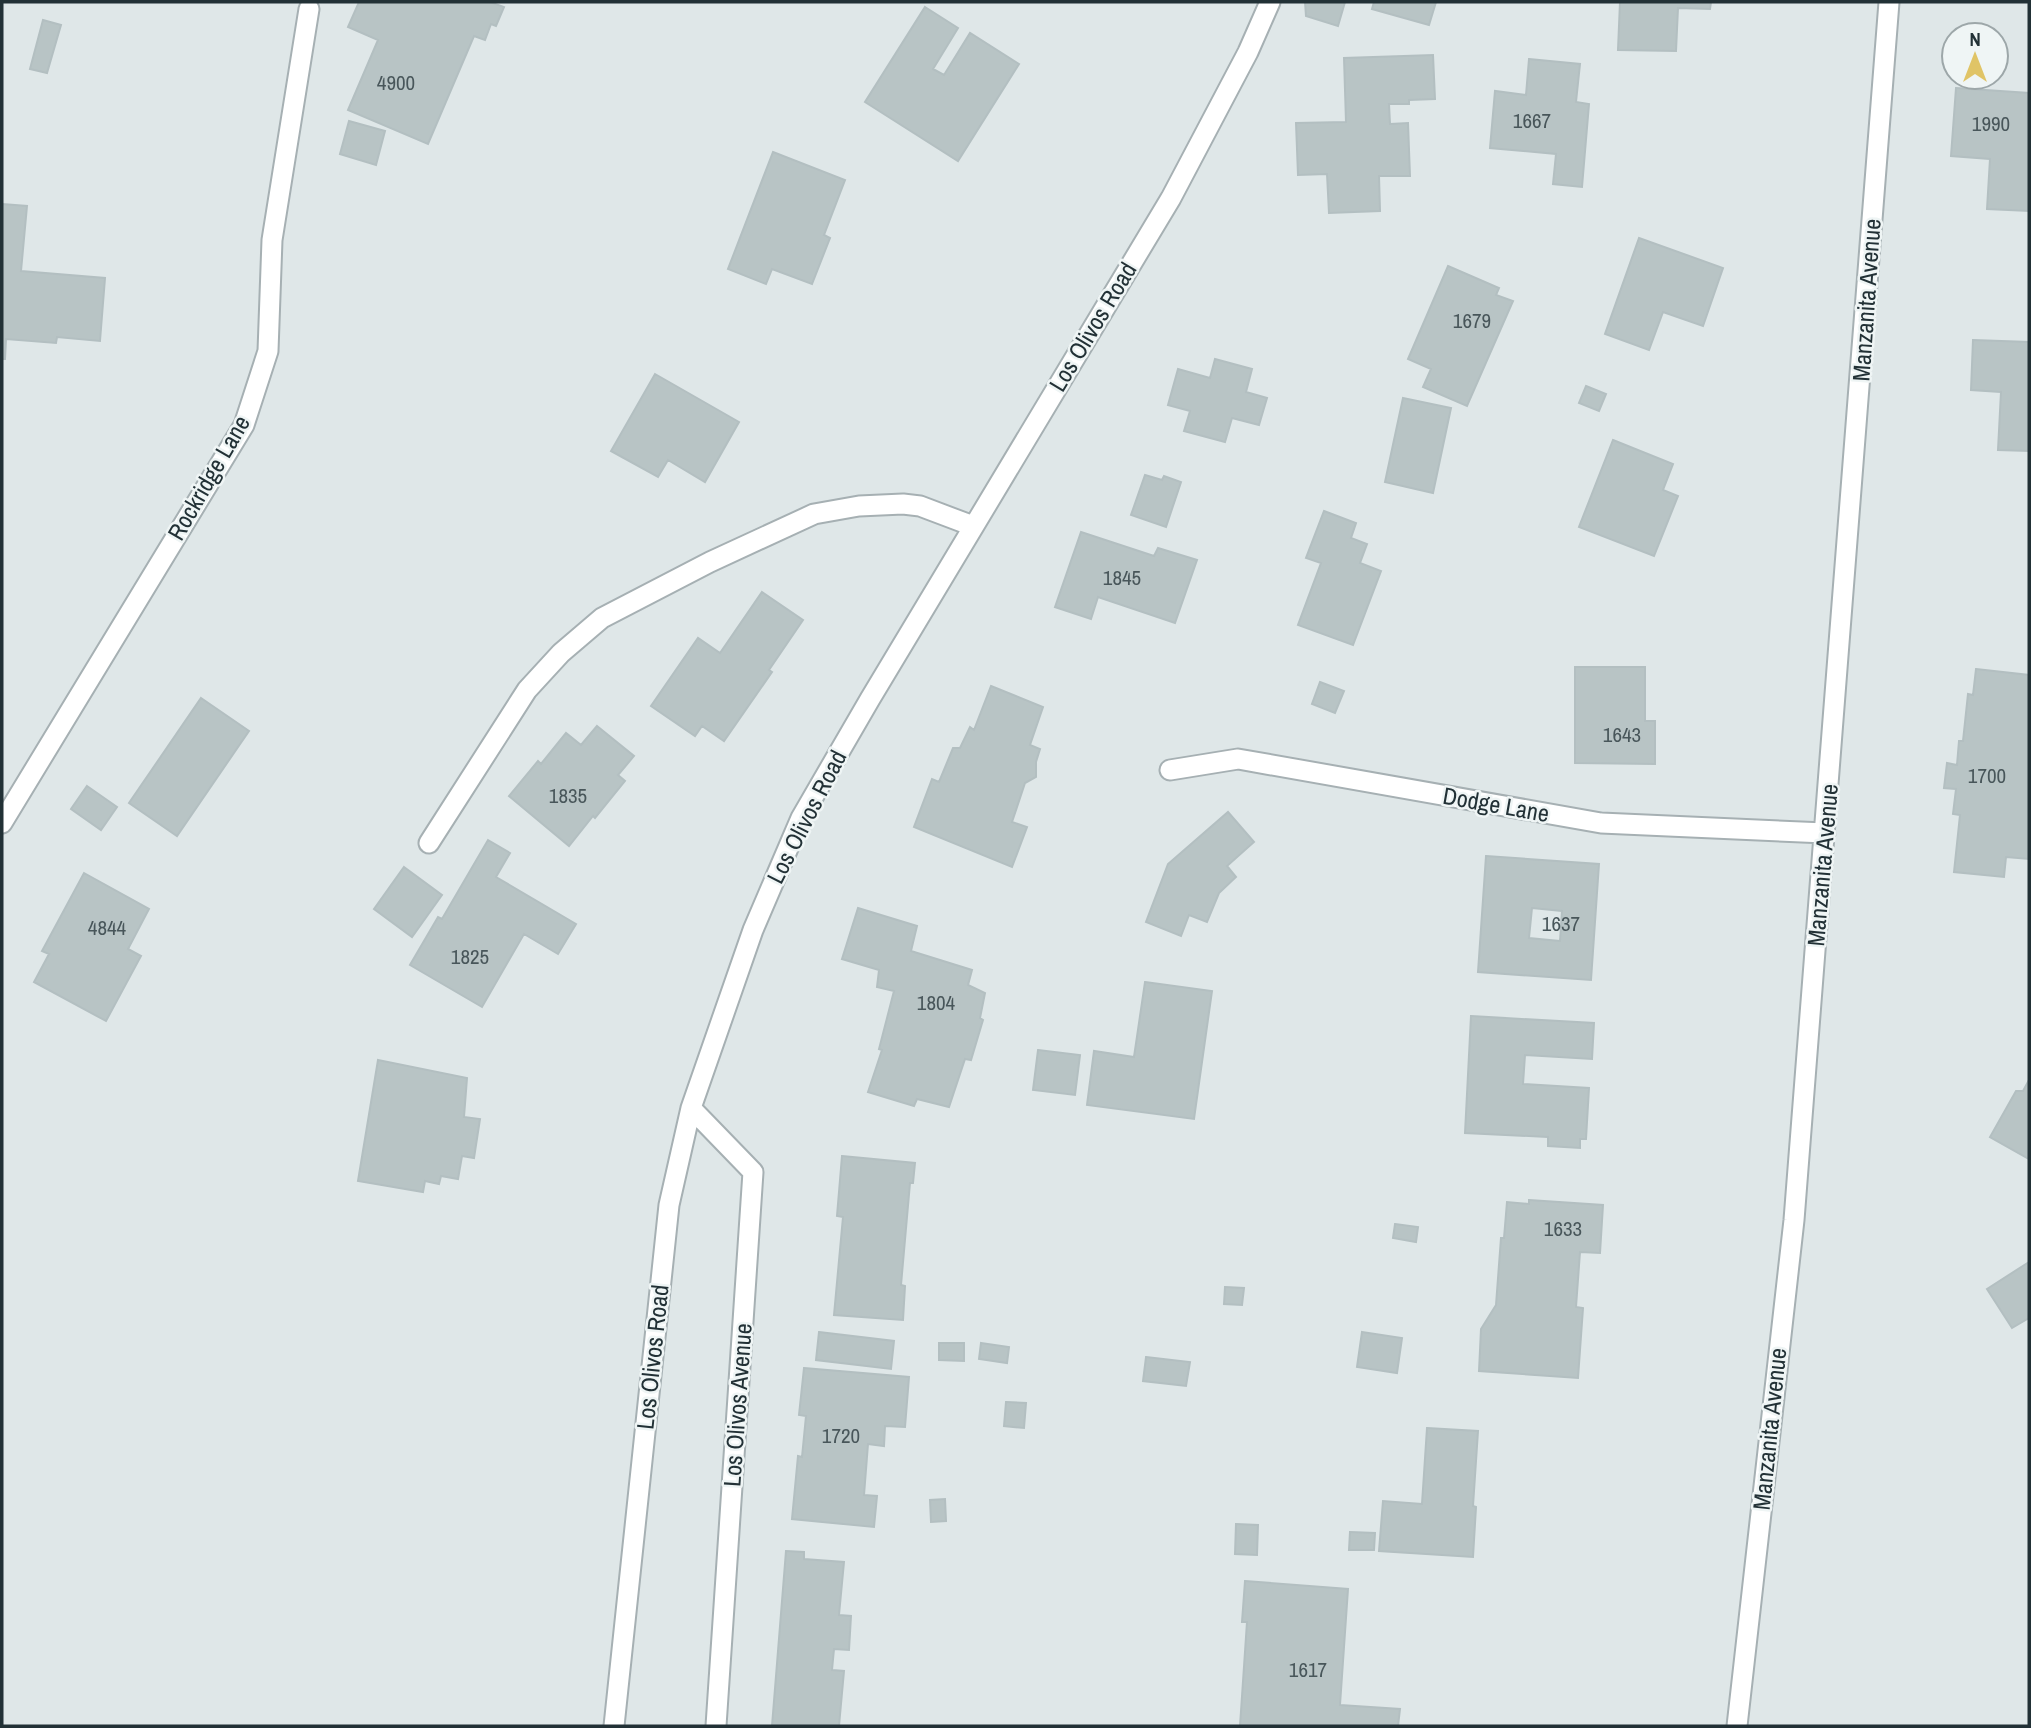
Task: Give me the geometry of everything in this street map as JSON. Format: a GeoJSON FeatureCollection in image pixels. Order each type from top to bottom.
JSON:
{"type":"FeatureCollection","features":[{"type":"Feature","properties":{"kind":"street","name":"Los Olivos Road"},"geometry":{"type":"LineString","coordinates":[[614,1726],[669,1205],[691,1108],[753,930],[801,818],[1171,198],[1248,52],[1270,2]]}},
{"type":"Feature","properties":{"kind":"street","name":"Manzanita Avenue"},"geometry":{"type":"LineString","coordinates":[[1737,1726],[1794,1220],[1889,2]]}},
{"type":"Feature","properties":{"kind":"street","name":"Rockridge Lane"},"geometry":{"type":"LineString","coordinates":[[2,823],[244,425],[268,351],[272,240],[309,9]]}},
{"type":"Feature","properties":{"kind":"street"},"geometry":{"type":"LineString","coordinates":[[429,843],[527,690],[561,653],[602,618],[710,562],[814,514],[859,506],[903,504],[920,506],[973,526]]}},
{"type":"Feature","properties":{"kind":"street","name":"Dodge Lane"},"geometry":{"type":"LineString","coordinates":[[1170,770],[1238,759],[1601,823],[1825,834]]}},
{"type":"Feature","properties":{"kind":"street","name":"Los Olivos Avenue"},"geometry":{"type":"LineString","coordinates":[[691,1108],[753,1172],[716,1726]]}},
{"type":"Feature","properties":{"kind":"building"},"geometry":{"type":"Polygon","coordinates":[[[359,2],[490,2],[504,7],[496,26],[491,24],[485,40],[474,36],[428,144],[348,110],[378,40],[348,27],[359,2]]]}},
{"type":"Feature","properties":{"kind":"building"},"geometry":{"type":"Polygon","coordinates":[[[1305,2],[1345,2],[1338,26],[1306,16],[1305,2]]]}},
{"type":"Feature","properties":{"kind":"building"},"geometry":{"type":"Polygon","coordinates":[[[1374,2],[1436,2],[1429,25],[1372,9],[1374,2]]]}},
{"type":"Feature","properties":{"kind":"building"},"geometry":{"type":"Polygon","coordinates":[[[1620,2],[1711,2],[1710,9],[1678,8],[1676,51],[1618,50],[1620,2]]]}},
{"type":"Feature","properties":{"kind":"building"},"geometry":{"type":"Polygon","coordinates":[[[925,7],[958,28],[933,69],[944,75],[970,33],[1019,64],[958,161],[865,102],[925,7]]]}},
{"type":"Feature","properties":{"kind":"building"},"geometry":{"type":"Polygon","coordinates":[[[43,20],[61,25],[47,73],[30,69],[43,20]]]}},
{"type":"Feature","properties":{"kind":"building"},"geometry":{"type":"Polygon","coordinates":[[[1433,55],[1435,99],[1409,100],[1409,104],[1389,104],[1390,124],[1408,123],[1410,176],[1379,176],[1380,211],[1329,213],[1327,174],[1298,175],[1296,123],[1346,122],[1344,58],[1433,55]]]}},
{"type":"Feature","properties":{"kind":"building"},"geometry":{"type":"Polygon","coordinates":[[[1529,59],[1580,64],[1576,102],[1589,104],[1582,187],[1553,184],[1556,154],[1490,148],[1495,91],[1526,95],[1529,59]]]}},
{"type":"Feature","properties":{"kind":"building"},"geometry":{"type":"Polygon","coordinates":[[[1956,91],[2029,93],[2029,211],[1987,209],[1990,159],[1951,156],[1956,91]]]}},
{"type":"Feature","properties":{"kind":"building"},"geometry":{"type":"Polygon","coordinates":[[[349,121],[385,131],[376,165],[340,154],[349,121]]]}},
{"type":"Feature","properties":{"kind":"building"},"geometry":{"type":"Polygon","coordinates":[[[773,152],[845,180],[824,235],[830,238],[812,284],[772,269],[766,284],[728,269],[773,152]]]}},
{"type":"Feature","properties":{"kind":"building"},"geometry":{"type":"Polygon","coordinates":[[[2,204],[27,206],[21,271],[105,278],[100,341],[57,337],[56,343],[6,339],[5,359],[2,359],[2,204]]]}},
{"type":"Feature","properties":{"kind":"building"},"geometry":{"type":"Polygon","coordinates":[[[1639,238],[1723,268],[1703,326],[1663,312],[1649,350],[1605,334],[1639,238]]]}},
{"type":"Feature","properties":{"kind":"building"},"geometry":{"type":"Polygon","coordinates":[[[1448,266],[1499,288],[1496,295],[1513,301],[1467,406],[1423,387],[1431,369],[1408,359],[1448,266]]]}},
{"type":"Feature","properties":{"kind":"building"},"geometry":{"type":"Polygon","coordinates":[[[1973,340],[2029,342],[2029,451],[1998,450],[2001,392],[1971,390],[1973,340]]]}},
{"type":"Feature","properties":{"kind":"building"},"geometry":{"type":"Polygon","coordinates":[[[1215,359],[1252,369],[1246,392],[1267,398],[1259,425],[1232,418],[1225,442],[1184,431],[1190,411],[1168,405],[1178,369],[1210,378],[1215,359]]]}},
{"type":"Feature","properties":{"kind":"building"},"geometry":{"type":"Polygon","coordinates":[[[655,374],[739,422],[705,482],[668,460],[658,477],[611,451],[655,374]]]}},
{"type":"Feature","properties":{"kind":"building"},"geometry":{"type":"Polygon","coordinates":[[[1586,386],[1606,394],[1599,411],[1579,403],[1586,386]]]}},
{"type":"Feature","properties":{"kind":"building"},"geometry":{"type":"Polygon","coordinates":[[[1403,398],[1451,408],[1433,493],[1385,482],[1403,398]]]}},
{"type":"Feature","properties":{"kind":"building"},"geometry":{"type":"Polygon","coordinates":[[[1613,440],[1673,464],[1663,490],[1678,496],[1654,556],[1579,527],[1613,440]]]}},
{"type":"Feature","properties":{"kind":"building"},"geometry":{"type":"Polygon","coordinates":[[[1145,475],[1162,480],[1164,476],[1181,482],[1166,527],[1131,515],[1145,475]]]}},
{"type":"Feature","properties":{"kind":"building"},"geometry":{"type":"Polygon","coordinates":[[[1324,511],[1356,523],[1351,538],[1367,544],[1360,563],[1381,571],[1353,645],[1298,625],[1321,563],[1306,558],[1324,511]]]}},
{"type":"Feature","properties":{"kind":"building"},"geometry":{"type":"Polygon","coordinates":[[[1081,532],[1154,556],[1158,548],[1197,560],[1175,623],[1098,597],[1091,619],[1055,607],[1081,532]]]}},
{"type":"Feature","properties":{"kind":"building"},"geometry":{"type":"Polygon","coordinates":[[[762,592],[803,620],[769,670],[772,672],[724,741],[702,726],[695,736],[651,706],[698,638],[720,653],[762,592]]]}},
{"type":"Feature","properties":{"kind":"building"},"geometry":{"type":"Polygon","coordinates":[[[1575,667],[1645,667],[1645,721],[1655,721],[1655,764],[1575,763],[1575,667]]]}},
{"type":"Feature","properties":{"kind":"building"},"geometry":{"type":"Polygon","coordinates":[[[1976,669],[2029,675],[2029,859],[2006,857],[2004,877],[1954,872],[1960,815],[1953,814],[1956,789],[1944,788],[1947,763],[1957,765],[1959,741],[1963,741],[1968,694],[1973,695],[1976,669]]]}},
{"type":"Feature","properties":{"kind":"building"},"geometry":{"type":"Polygon","coordinates":[[[1320,682],[1344,691],[1335,713],[1312,704],[1320,682]]]}},
{"type":"Feature","properties":{"kind":"building"},"geometry":{"type":"Polygon","coordinates":[[[991,686],[1043,707],[1030,745],[1040,749],[1036,762],[1036,777],[1025,783],[1012,822],[1027,827],[1012,867],[914,827],[932,779],[939,782],[953,748],[960,748],[970,727],[974,730],[991,686]]]}},
{"type":"Feature","properties":{"kind":"building"},"geometry":{"type":"Polygon","coordinates":[[[201,698],[249,731],[177,836],[129,803],[201,698]]]}},
{"type":"Feature","properties":{"kind":"building"},"geometry":{"type":"Polygon","coordinates":[[[597,726],[634,756],[618,775],[625,781],[569,846],[509,796],[538,761],[541,764],[566,733],[581,745],[597,726]]]}},
{"type":"Feature","properties":{"kind":"building"},"geometry":{"type":"Polygon","coordinates":[[[87,786],[117,807],[101,830],[71,809],[87,786]]]}},
{"type":"Feature","properties":{"kind":"building"},"geometry":{"type":"Polygon","coordinates":[[[1228,812],[1254,842],[1227,866],[1236,877],[1219,893],[1207,922],[1189,915],[1181,936],[1146,922],[1168,864],[1228,812]]]}},
{"type":"Feature","properties":{"kind":"building"},"geometry":{"type":"Polygon","coordinates":[[[488,840],[510,853],[496,877],[576,924],[558,954],[524,934],[482,1007],[410,965],[438,917],[442,919],[488,840]]]}},
{"type":"Feature","properties":{"kind":"building"},"geometry":{"type":"Polygon","coordinates":[[[1486,856],[1599,864],[1591,980],[1478,972],[1486,856]],[[1532,908],[1529,938],[1560,941],[1562,911],[1532,908]]]}},
{"type":"Feature","properties":{"kind":"building"},"geometry":{"type":"Polygon","coordinates":[[[404,867],[442,895],[412,937],[374,909],[404,867]]]}},
{"type":"Feature","properties":{"kind":"building"},"geometry":{"type":"Polygon","coordinates":[[[84,873],[149,909],[128,949],[141,956],[106,1021],[34,982],[49,954],[42,951],[84,873]]]}},
{"type":"Feature","properties":{"kind":"building"},"geometry":{"type":"Polygon","coordinates":[[[858,908],[917,926],[911,951],[972,970],[968,985],[985,993],[980,1018],[983,1020],[971,1060],[965,1059],[949,1107],[917,1099],[914,1106],[868,1092],[882,1050],[879,1049],[894,991],[877,987],[879,970],[842,959],[858,908]]]}},
{"type":"Feature","properties":{"kind":"building"},"geometry":{"type":"Polygon","coordinates":[[[1145,982],[1212,991],[1194,1119],[1087,1105],[1094,1051],[1134,1057],[1145,982]]]}},
{"type":"Feature","properties":{"kind":"building"},"geometry":{"type":"Polygon","coordinates":[[[1471,1016],[1594,1023],[1592,1059],[1525,1055],[1523,1084],[1589,1088],[1586,1139],[1580,1139],[1580,1148],[1548,1146],[1548,1137],[1465,1133],[1471,1016]]]}},
{"type":"Feature","properties":{"kind":"building"},"geometry":{"type":"Polygon","coordinates":[[[1038,1050],[1080,1055],[1075,1095],[1033,1090],[1038,1050]]]}},
{"type":"Feature","properties":{"kind":"building"},"geometry":{"type":"Polygon","coordinates":[[[378,1060],[467,1078],[464,1117],[480,1119],[474,1158],[462,1156],[458,1179],[441,1176],[439,1184],[425,1181],[423,1192],[358,1181],[378,1060]]]}},
{"type":"Feature","properties":{"kind":"building"},"geometry":{"type":"Polygon","coordinates":[[[2029,1080],[2029,1159],[1990,1137],[2016,1091],[2023,1091],[2029,1080]]]}},
{"type":"Feature","properties":{"kind":"building"},"geometry":{"type":"Polygon","coordinates":[[[842,1156],[915,1163],[913,1183],[910,1183],[901,1285],[905,1286],[903,1320],[834,1315],[843,1217],[837,1216],[842,1156]]]}},
{"type":"Feature","properties":{"kind":"building"},"geometry":{"type":"Polygon","coordinates":[[[1529,1200],[1603,1205],[1600,1253],[1580,1252],[1576,1307],[1583,1308],[1578,1378],[1479,1371],[1481,1329],[1496,1305],[1501,1238],[1504,1238],[1507,1202],[1529,1204],[1529,1200]]]}},
{"type":"Feature","properties":{"kind":"building"},"geometry":{"type":"Polygon","coordinates":[[[1395,1224],[1418,1227],[1416,1242],[1393,1238],[1395,1224]]]}},
{"type":"Feature","properties":{"kind":"building"},"geometry":{"type":"Polygon","coordinates":[[[2029,1262],[2029,1318],[2012,1328],[1987,1289],[2029,1262]]]}},
{"type":"Feature","properties":{"kind":"building"},"geometry":{"type":"Polygon","coordinates":[[[1225,1287],[1244,1288],[1242,1305],[1224,1304],[1225,1287]]]}},
{"type":"Feature","properties":{"kind":"building"},"geometry":{"type":"Polygon","coordinates":[[[819,1332],[894,1341],[891,1369],[816,1360],[819,1332]]]}},
{"type":"Feature","properties":{"kind":"building"},"geometry":{"type":"Polygon","coordinates":[[[1362,1332],[1402,1338],[1397,1373],[1357,1367],[1362,1332]]]}},
{"type":"Feature","properties":{"kind":"building"},"geometry":{"type":"Polygon","coordinates":[[[939,1343],[964,1343],[964,1361],[939,1360],[939,1343]]]}},
{"type":"Feature","properties":{"kind":"building"},"geometry":{"type":"Polygon","coordinates":[[[981,1343],[1009,1347],[1007,1363],[979,1359],[981,1343]]]}},
{"type":"Feature","properties":{"kind":"building"},"geometry":{"type":"Polygon","coordinates":[[[1146,1357],[1190,1362],[1186,1386],[1143,1381],[1146,1357]]]}},
{"type":"Feature","properties":{"kind":"building"},"geometry":{"type":"Polygon","coordinates":[[[804,1368],[909,1377],[905,1427],[885,1426],[884,1446],[868,1444],[864,1495],[877,1496],[874,1527],[792,1519],[798,1456],[802,1457],[806,1416],[799,1415],[804,1368]]]}},
{"type":"Feature","properties":{"kind":"building"},"geometry":{"type":"Polygon","coordinates":[[[1006,1402],[1026,1403],[1024,1428],[1004,1426],[1006,1402]]]}},
{"type":"Feature","properties":{"kind":"building"},"geometry":{"type":"Polygon","coordinates":[[[1427,1428],[1478,1431],[1473,1557],[1379,1551],[1383,1501],[1422,1504],[1427,1428]]]}},
{"type":"Feature","properties":{"kind":"building"},"geometry":{"type":"Polygon","coordinates":[[[945,1499],[946,1521],[931,1522],[930,1500],[945,1499]]]}},
{"type":"Feature","properties":{"kind":"building"},"geometry":{"type":"Polygon","coordinates":[[[1236,1524],[1258,1525],[1257,1555],[1235,1554],[1236,1524]]]}},
{"type":"Feature","properties":{"kind":"building"},"geometry":{"type":"Polygon","coordinates":[[[1350,1532],[1375,1533],[1374,1550],[1349,1550],[1350,1532]]]}},
{"type":"Feature","properties":{"kind":"building"},"geometry":{"type":"Polygon","coordinates":[[[786,1551],[804,1552],[804,1559],[844,1562],[839,1615],[851,1616],[849,1650],[834,1649],[832,1670],[844,1671],[839,1726],[772,1726],[786,1551]]]}},
{"type":"Feature","properties":{"kind":"building"},"geometry":{"type":"Polygon","coordinates":[[[1245,1581],[1348,1589],[1340,1705],[1400,1709],[1398,1726],[1240,1726],[1247,1622],[1242,1622],[1245,1581]]]}}]}
